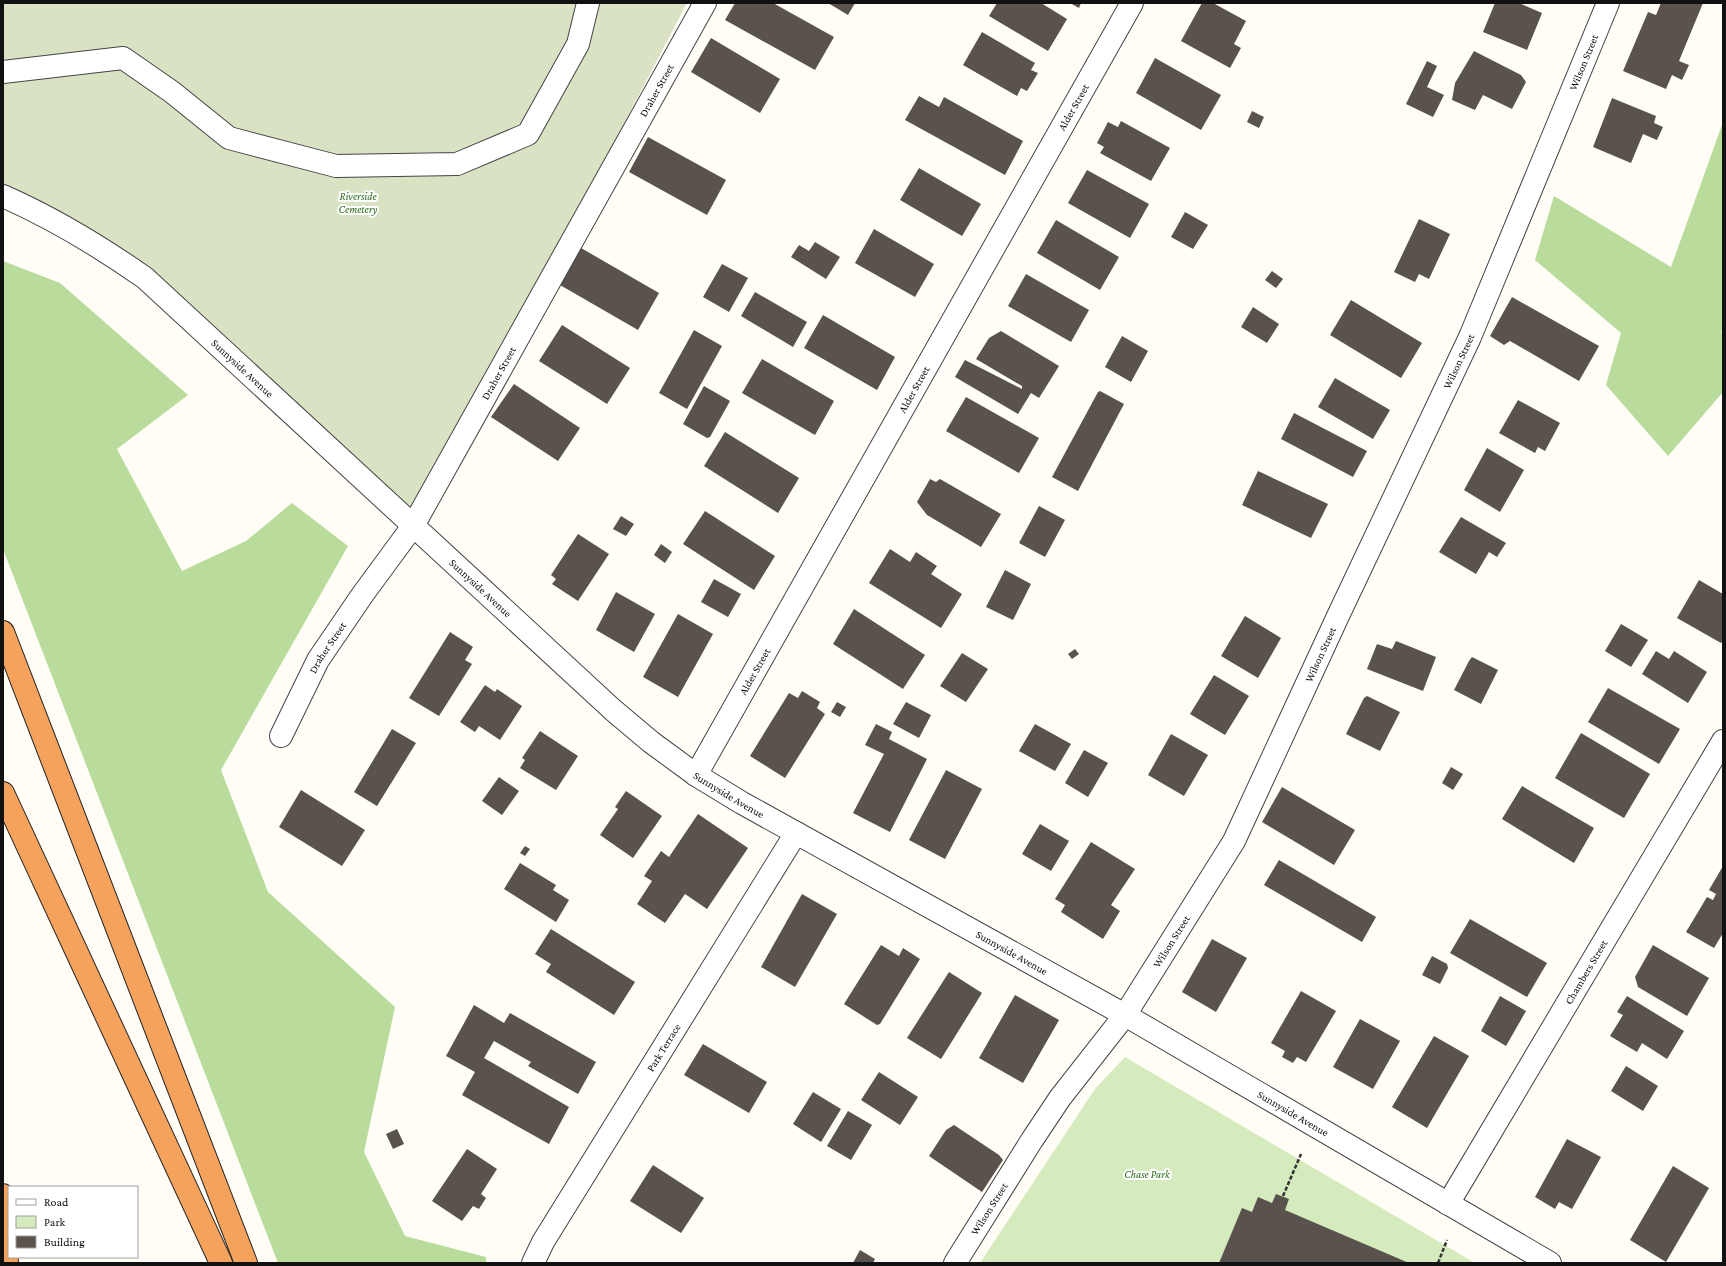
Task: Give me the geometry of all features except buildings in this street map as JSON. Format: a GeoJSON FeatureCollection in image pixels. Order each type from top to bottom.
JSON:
{"type":"FeatureCollection","features":[{"type":"Feature","properties":{"kind":"highway"},"geometry":{"type":"LineString","coordinates":[[3,632],[246,1263]]}},
{"type":"Feature","properties":{"kind":"highway"},"geometry":{"type":"LineString","coordinates":[[3,792],[221,1263]]}},
{"type":"Feature","properties":{"kind":"highway"},"geometry":{"type":"LineString","coordinates":[[3,1195],[8,1263]]}},
{"type":"Feature","properties":{"kind":"highway"},"geometry":{"type":"LineString","coordinates":[[3,1241],[8,1251]]}},
{"type":"Feature","properties":{"kind":"street"},"geometry":{"type":"LineString","coordinates":[[3,72],[123,58],[172,92],[229,138],[336,166],[457,164],[528,134],[578,44],[588,3]]}},
{"type":"Feature","properties":{"kind":"street","name":"Draher Street"},"geometry":{"type":"LineString","coordinates":[[281,736],[318,660],[363,594],[413,526],[705,3]]}},
{"type":"Feature","properties":{"kind":"street","name":"Alder Street"},"geometry":{"type":"LineString","coordinates":[[696,775],[1132,3]]}},
{"type":"Feature","properties":{"kind":"street","name":"Wilson Street"},"geometry":{"type":"LineString","coordinates":[[955,1263],[1056,1104],[1125,1015],[1234,841],[1338,616],[1470,337],[1608,3]]}},
{"type":"Feature","properties":{"kind":"street","name":"Sunnyside Avenue"},"geometry":{"type":"LineString","coordinates":[[3,196],[62,224],[104,249],[145,278],[613,710],[651,742],[696,775],[796,833],[1125,1015],[1550,1263]]}},
{"type":"Feature","properties":{"kind":"street","name":"Chambers Street"},"geometry":{"type":"LineString","coordinates":[[1448,1204],[1723,740]]}},
{"type":"Feature","properties":{"kind":"street","name":"Park Terrace"},"geometry":{"type":"LineString","coordinates":[[533,1263],[543,1242],[796,833]]}},
{"type":"Feature","properties":{"kind":"path"},"geometry":{"type":"LineString","coordinates":[[1283,1196],[1301,1154]]}},
{"type":"Feature","properties":{"kind":"path"},"geometry":{"type":"LineString","coordinates":[[1438,1263],[1447,1240]]}},
{"type":"Feature","properties":{"kind":"green space","name":"Riverside Cemetery"},"geometry":{"type":"Polygon","coordinates":[[[3,3],[687,3],[413,526],[104,249],[3,197],[3,3]]]}},
{"type":"Feature","properties":{"kind":"green space"},"geometry":{"type":"Polygon","coordinates":[[[1723,122],[1723,329],[1721,333],[1723,335],[1723,392],[1668,456],[1606,385],[1621,333],[1535,260],[1554,196],[1671,267],[1723,122]]]}},
{"type":"Feature","properties":{"kind":"green space"},"geometry":{"type":"Polygon","coordinates":[[[3,261],[60,283],[188,395],[117,449],[182,571],[246,541],[292,503],[348,546],[221,770],[268,892],[395,1007],[364,1152],[405,1236],[486,1257],[486,1263],[278,1263],[3,549],[3,261]]]}},
{"type":"Feature","properties":{"kind":"green space","name":"Chase Park"},"geometry":{"type":"Polygon","coordinates":[[[1125,1057],[1475,1263],[980,1263],[1095,1089],[1125,1057]]]}}]}
